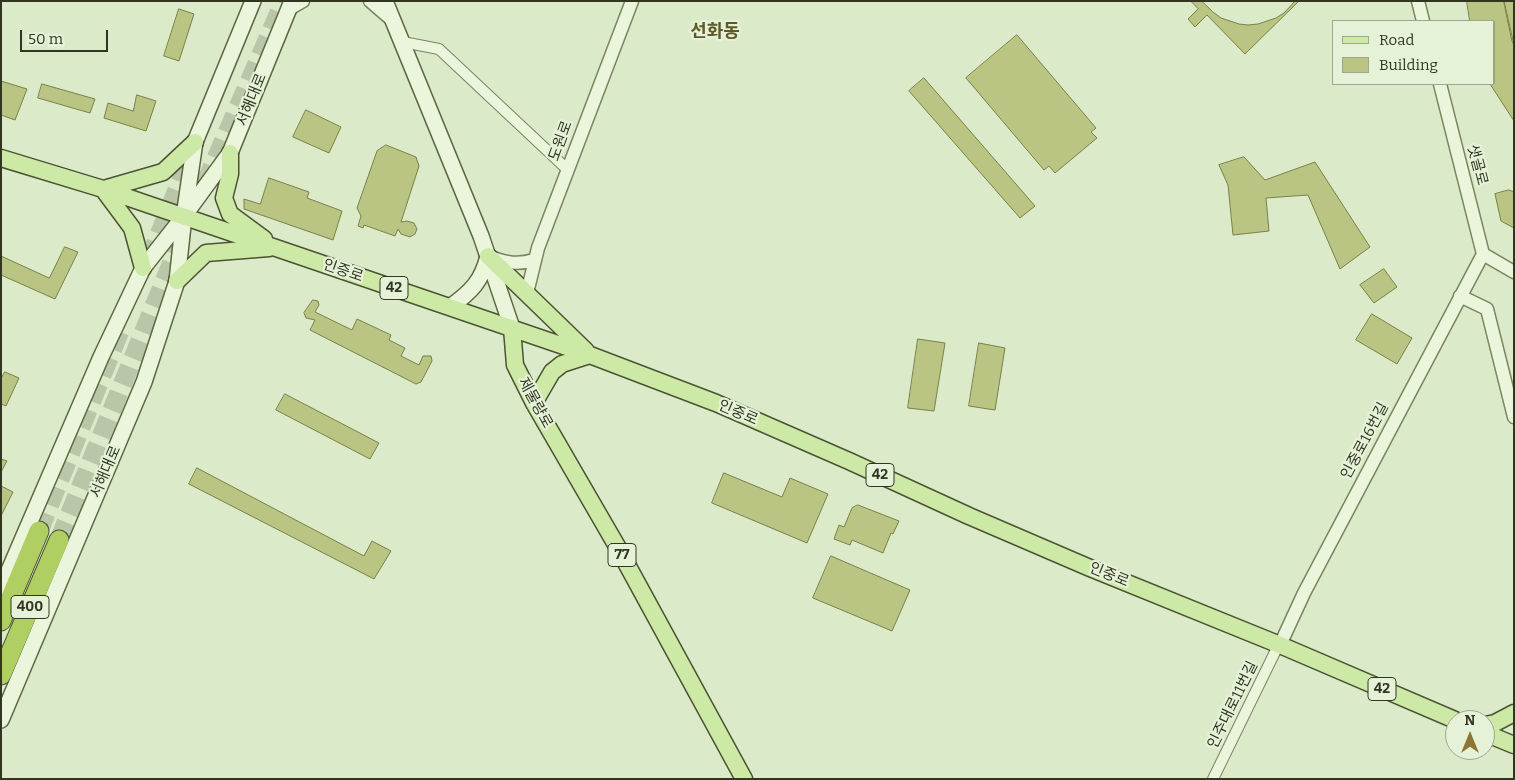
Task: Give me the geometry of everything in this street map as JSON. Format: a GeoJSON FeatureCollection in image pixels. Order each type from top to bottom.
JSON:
{"type":"FeatureCollection","features":[{"type":"Feature","properties":{"kind":"highway","name":"400"},"geometry":{"type":"LineString","coordinates":[[1,621],[39,531]]}},
{"type":"Feature","properties":{"kind":"highway","name":"400"},"geometry":{"type":"LineString","coordinates":[[1,675],[59,540]]}},
{"type":"Feature","properties":{"kind":"main road","name":"서해대로"},"geometry":{"type":"LineString","coordinates":[[1,720],[144,382],[177,281],[194,142],[253,1]]}},
{"type":"Feature","properties":{"kind":"main road","name":"제물량로"},"geometry":{"type":"LineString","coordinates":[[385,1],[488,256],[512,328],[515,366],[534,403],[618,548],[744,779]]}},
{"type":"Feature","properties":{"kind":"main road","name":"서해대로"},"geometry":{"type":"LineString","coordinates":[[1,589],[101,357],[143,268],[230,153],[290,5]]}},
{"type":"Feature","properties":{"kind":"main road"},"geometry":{"type":"LineString","coordinates":[[143,268],[132,228],[103,189],[163,172],[194,142]]}},
{"type":"Feature","properties":{"kind":"main road"},"geometry":{"type":"LineString","coordinates":[[230,153],[230,174],[224,198],[230,214],[276,248]]}},
{"type":"Feature","properties":{"kind":"main road","name":"인중로"},"geometry":{"type":"LineString","coordinates":[[1,158],[103,189],[590,354],[720,405],[1090,568],[1280,645],[1445,716]]}},
{"type":"Feature","properties":{"kind":"main road"},"geometry":{"type":"LineString","coordinates":[[177,281],[206,253],[276,248]]}},
{"type":"Feature","properties":{"kind":"main road"},"geometry":{"type":"LineString","coordinates":[[488,256],[590,354],[562,364],[552,372],[534,403]]}},
{"type":"Feature","properties":{"kind":"main road"},"geometry":{"type":"LineString","coordinates":[[450,307],[473,289],[485,269],[488,256]]}},
{"type":"Feature","properties":{"kind":"main road"},"geometry":{"type":"LineString","coordinates":[[1495,722],[1514,713]]}},
{"type":"Feature","properties":{"kind":"main road"},"geometry":{"type":"LineString","coordinates":[[1495,737],[1514,745]]}},
{"type":"Feature","properties":{"kind":"street"},"geometry":{"type":"LineString","coordinates":[[290,5],[303,1]]}},
{"type":"Feature","properties":{"kind":"street"},"geometry":{"type":"LineString","coordinates":[[370,1],[392,20]]}},
{"type":"Feature","properties":{"kind":"street","name":"도원로"},"geometry":{"type":"LineString","coordinates":[[527,293],[534,260],[632,1]]}},
{"type":"Feature","properties":{"kind":"street"},"geometry":{"type":"LineString","coordinates":[[1418,1],[1423,20]]}},
{"type":"Feature","properties":{"kind":"street"},"geometry":{"type":"LineString","coordinates":[[402,42],[439,49],[568,170]]}},
{"type":"Feature","properties":{"kind":"street","name":"샛골로"},"geometry":{"type":"LineString","coordinates":[[1440,85],[1483,254]]}},
{"type":"Feature","properties":{"kind":"street"},"geometry":{"type":"LineString","coordinates":[[1483,254],[1514,272]]}},
{"type":"Feature","properties":{"kind":"street","name":"인중로16번길"},"geometry":{"type":"LineString","coordinates":[[1280,645],[1304,593],[1483,254]]}},
{"type":"Feature","properties":{"kind":"street"},"geometry":{"type":"LineString","coordinates":[[488,256],[503,262],[517,264],[534,260]]}},
{"type":"Feature","properties":{"kind":"street"},"geometry":{"type":"LineString","coordinates":[[1460,296],[1487,309],[1514,417]]}},
{"type":"Feature","properties":{"kind":"street","name":"인주대로11번길"},"geometry":{"type":"LineString","coordinates":[[1213,779],[1280,645]]}},
{"type":"Feature","properties":{"kind":"building"},"geometry":{"type":"Polygon","coordinates":[[[1191,1],[1299,1],[1245,54],[1207,15],[1195,27],[1188,19],[1198,9],[1191,1]]]}},
{"type":"Feature","properties":{"kind":"building"},"geometry":{"type":"Polygon","coordinates":[[[1202,1],[1295,1],[1284,13],[1276,18],[1248,25],[1221,18],[1202,1]]]}},
{"type":"Feature","properties":{"kind":"building"},"geometry":{"type":"Polygon","coordinates":[[[1467,1],[1504,1],[1514,45],[1514,121],[1491,85],[1495,85],[1495,20],[1470,20],[1467,1]]]}},
{"type":"Feature","properties":{"kind":"building"},"geometry":{"type":"Polygon","coordinates":[[[1504,1],[1514,1],[1514,45],[1512,41],[1504,1]]]}},
{"type":"Feature","properties":{"kind":"building"},"geometry":{"type":"Polygon","coordinates":[[[179,9],[194,14],[179,61],[164,56],[179,9]]]}},
{"type":"Feature","properties":{"kind":"building"},"geometry":{"type":"Polygon","coordinates":[[[1017,35],[1096,128],[1091,132],[1097,138],[1055,173],[1049,166],[1044,170],[966,78],[1017,35]]]}},
{"type":"Feature","properties":{"kind":"building"},"geometry":{"type":"Polygon","coordinates":[[[924,78],[1035,206],[1020,218],[909,91],[924,78]]]}},
{"type":"Feature","properties":{"kind":"building"},"geometry":{"type":"Polygon","coordinates":[[[1,81],[27,89],[15,120],[1,115],[1,81]]]}},
{"type":"Feature","properties":{"kind":"building"},"geometry":{"type":"Polygon","coordinates":[[[42,84],[95,99],[90,113],[38,98],[42,84]]]}},
{"type":"Feature","properties":{"kind":"building"},"geometry":{"type":"Polygon","coordinates":[[[137,95],[156,101],[146,131],[104,118],[108,103],[133,111],[137,95]]]}},
{"type":"Feature","properties":{"kind":"building"},"geometry":{"type":"Polygon","coordinates":[[[306,110],[341,127],[329,153],[293,137],[306,110]]]}},
{"type":"Feature","properties":{"kind":"building"},"geometry":{"type":"Polygon","coordinates":[[[386,145],[416,157],[419,166],[401,222],[414,223],[417,229],[415,234],[410,237],[401,234],[398,229],[395,236],[364,225],[363,228],[358,226],[361,216],[357,208],[377,151],[386,145]]]}},
{"type":"Feature","properties":{"kind":"building"},"geometry":{"type":"Polygon","coordinates":[[[1244,157],[1265,180],[1315,162],[1370,247],[1340,269],[1308,195],[1266,198],[1269,231],[1233,235],[1228,185],[1219,165],[1244,157]]]}},
{"type":"Feature","properties":{"kind":"building"},"geometry":{"type":"Polygon","coordinates":[[[269,178],[309,192],[307,198],[342,211],[333,240],[244,209],[244,199],[260,204],[269,178]]]}},
{"type":"Feature","properties":{"kind":"building"},"geometry":{"type":"Polygon","coordinates":[[[1509,190],[1514,192],[1514,228],[1501,221],[1495,194],[1509,190]]]}},
{"type":"Feature","properties":{"kind":"building"},"geometry":{"type":"Polygon","coordinates":[[[65,247],[78,252],[55,299],[1,275],[1,256],[49,278],[65,247]]]}},
{"type":"Feature","properties":{"kind":"building"},"geometry":{"type":"Polygon","coordinates":[[[1384,269],[1397,287],[1374,303],[1360,285],[1384,269]]]}},
{"type":"Feature","properties":{"kind":"building"},"geometry":{"type":"Polygon","coordinates":[[[313,300],[318,301],[319,305],[315,312],[352,330],[357,319],[391,335],[389,340],[405,348],[401,356],[419,365],[423,356],[431,356],[432,361],[421,382],[416,384],[310,330],[315,320],[306,318],[304,313],[313,300]]]}},
{"type":"Feature","properties":{"kind":"building"},"geometry":{"type":"Polygon","coordinates":[[[1372,314],[1412,338],[1397,364],[1356,340],[1372,314]]]}},
{"type":"Feature","properties":{"kind":"building"},"geometry":{"type":"Polygon","coordinates":[[[918,339],[945,343],[934,411],[908,408],[918,339]]]}},
{"type":"Feature","properties":{"kind":"building"},"geometry":{"type":"Polygon","coordinates":[[[979,343],[1005,348],[995,410],[969,406],[979,343]]]}},
{"type":"Feature","properties":{"kind":"building"},"geometry":{"type":"Polygon","coordinates":[[[5,372],[19,378],[6,406],[1,404],[1,379],[5,372]]]}},
{"type":"Feature","properties":{"kind":"building"},"geometry":{"type":"Polygon","coordinates":[[[285,394],[379,443],[370,459],[276,410],[285,394]]]}},
{"type":"Feature","properties":{"kind":"building"},"geometry":{"type":"Polygon","coordinates":[[[1,459],[7,461],[1,472],[1,459]]]}},
{"type":"Feature","properties":{"kind":"building"},"geometry":{"type":"Polygon","coordinates":[[[197,468],[364,556],[372,541],[391,551],[374,579],[189,484],[197,468]]]}},
{"type":"Feature","properties":{"kind":"building"},"geometry":{"type":"Polygon","coordinates":[[[724,473],[782,497],[790,478],[828,494],[807,543],[712,503],[724,473]]]}},
{"type":"Feature","properties":{"kind":"building"},"geometry":{"type":"Polygon","coordinates":[[[1,486],[13,492],[1,516],[1,486]]]}},
{"type":"Feature","properties":{"kind":"building"},"geometry":{"type":"Polygon","coordinates":[[[858,505],[899,521],[893,534],[891,533],[883,553],[852,540],[850,545],[834,539],[839,525],[844,527],[852,508],[858,505]]]}},
{"type":"Feature","properties":{"kind":"building"},"geometry":{"type":"Polygon","coordinates":[[[831,556],[910,590],[892,631],[813,598],[831,556]]]}},
{"type":"Feature","properties":{"kind":"tunnel"},"geometry":{"type":"LineString","coordinates":[[205,184],[284,1]]}},
{"type":"Feature","properties":{"kind":"tunnel"},"geometry":{"type":"LineString","coordinates":[[149,260],[191,155]]}},
{"type":"Feature","properties":{"kind":"tunnel"},"geometry":{"type":"LineString","coordinates":[[59,540],[181,240]]}},
{"type":"Feature","properties":{"kind":"tunnel"},"geometry":{"type":"LineString","coordinates":[[39,531],[120,331]]}},
{"type":"Feature","properties":{"kind":"district","name":"선화동"},"geometry":{"type":"Point","coordinates":[715,32]}}]}
